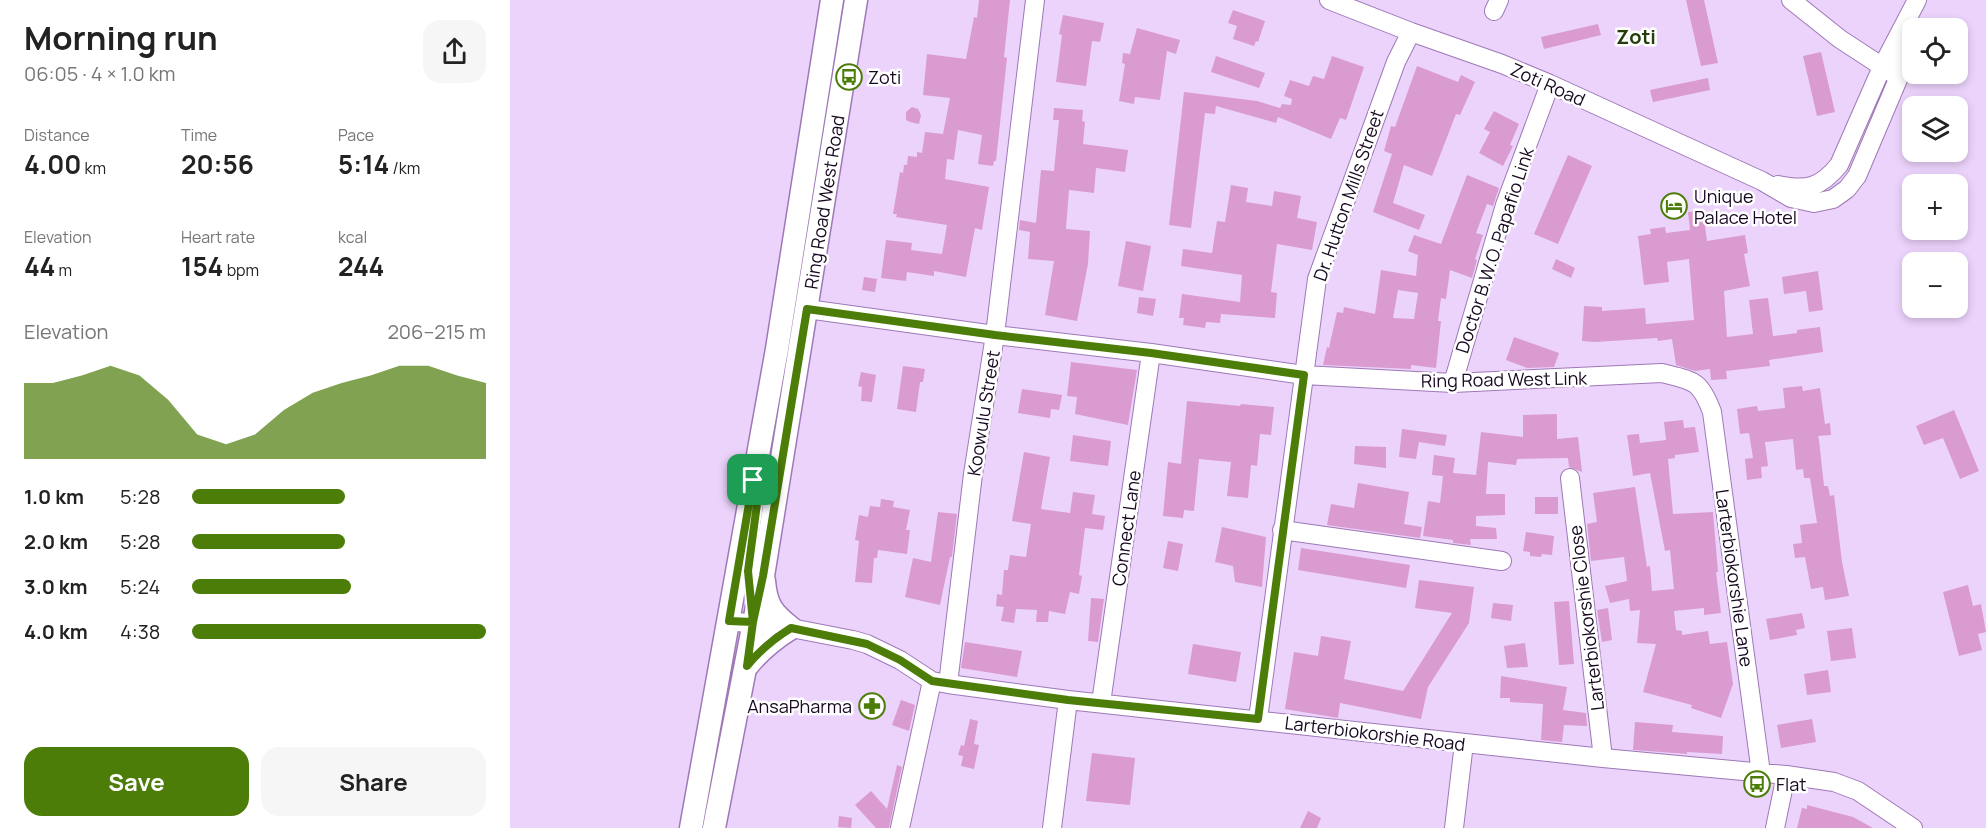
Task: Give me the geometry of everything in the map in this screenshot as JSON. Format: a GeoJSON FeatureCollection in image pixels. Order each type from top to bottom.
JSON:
{"type":"FeatureCollection","features":[{"type":"Feature","properties":{"kind":"main road","name":"Ring Road West Road"},"geometry":{"type":"LineString","coordinates":[[691,828],[777,349],[832,0]]}},
{"type":"Feature","properties":{"kind":"main road","name":"Ring Road West Road"},"geometry":{"type":"LineString","coordinates":[[714,828],[763,576],[856,0]]}},
{"type":"Feature","properties":{"kind":"main road"},"geometry":{"type":"LineString","coordinates":[[753,480],[757,504],[748,571],[753,622]]}},
{"type":"Feature","properties":{"kind":"main road"},"geometry":{"type":"LineString","coordinates":[[747,666],[766,644],[791,628],[775,615],[765,597],[763,576]]}},
{"type":"Feature","properties":{"kind":"street","name":"Koowulu Street"},"geometry":{"type":"LineString","coordinates":[[900,828],[940,683],[995,335],[1035,0]]}},
{"type":"Feature","properties":{"kind":"street","name":"Zoti Road"},"geometry":{"type":"LineString","coordinates":[[1329,0],[1550,84],[1762,181],[1791,198],[1814,203],[1833,199],[1857,176],[1902,67]]}},
{"type":"Feature","properties":{"kind":"street"},"geometry":{"type":"LineString","coordinates":[[1791,0],[1840,39],[1899,77]]}},
{"type":"Feature","properties":{"kind":"street","name":"Zoti Road"},"geometry":{"type":"LineString","coordinates":[[1762,181],[1796,188],[1814,187],[1829,177],[1839,165],[1882,67],[1919,0]]}},
{"type":"Feature","properties":{"kind":"street","name":"Zoti Road"},"geometry":{"type":"LineString","coordinates":[[1915,18],[1919,0]]}},
{"type":"Feature","properties":{"kind":"street","name":"Dr. Hutton Mills Street"},"geometry":{"type":"LineString","coordinates":[[1258,719],[1317,279],[1396,62],[1411,32]]}},
{"type":"Feature","properties":{"kind":"street","name":"Doctor B.W.O. Papafio Link"},"geometry":{"type":"LineString","coordinates":[[1453,383],[1505,205],[1550,84]]}},
{"type":"Feature","properties":{"kind":"street","name":"Ring Road West Link"},"geometry":{"type":"LineString","coordinates":[[807,309],[1304,375],[1453,383],[1662,373],[1691,380],[1700,387]]}},
{"type":"Feature","properties":{"kind":"street","name":"Connect Lane"},"geometry":{"type":"LineString","coordinates":[[1101,703],[1151,353]]}},
{"type":"Feature","properties":{"kind":"street","name":"Larterbiokorshie Lane"},"geometry":{"type":"LineString","coordinates":[[1700,387],[1712,412],[1761,773]]}},
{"type":"Feature","properties":{"kind":"street","name":"Larterbiokorshie Close"},"geometry":{"type":"LineString","coordinates":[[1570,478],[1603,758]]}},
{"type":"Feature","properties":{"kind":"street"},"geometry":{"type":"LineString","coordinates":[[1282,530],[1502,561]]}},
{"type":"Feature","properties":{"kind":"street","name":"Larterbiokorshie Road"},"geometry":{"type":"LineString","coordinates":[[729,621],[791,628],[867,644],[940,683],[1068,700],[1603,758],[1786,775],[1834,782],[1858,791],[1913,828]]}},
{"type":"Feature","properties":{"kind":"street"},"geometry":{"type":"LineString","coordinates":[[1052,828],[1068,700]]}},
{"type":"Feature","properties":{"kind":"street"},"geometry":{"type":"LineString","coordinates":[[1454,828],[1464,743]]}},
{"type":"Feature","properties":{"kind":"street"},"geometry":{"type":"LineString","coordinates":[[1775,828],[1786,775]]}},
{"type":"Feature","properties":{"kind":"building"},"geometry":{"type":"Polygon","coordinates":[[[979,0],[1010,0],[1004,57],[1007,58],[996,161],[993,166],[978,164],[982,135],[958,130],[954,160],[947,159],[945,179],[989,187],[982,230],[975,228],[966,277],[934,271],[934,276],[907,272],[906,281],[881,278],[886,240],[912,243],[911,250],[942,254],[947,225],[896,217],[897,214],[893,214],[900,172],[903,173],[904,165],[907,165],[908,156],[917,157],[917,152],[922,153],[925,132],[943,134],[950,98],[923,95],[927,54],[966,59],[974,17],[977,18],[979,0]]]}},
{"type":"Feature","properties":{"kind":"building"},"geometry":{"type":"Polygon","coordinates":[[[1686,0],[1704,0],[1718,63],[1701,66],[1686,0]]]}},
{"type":"Feature","properties":{"kind":"building"},"geometry":{"type":"Polygon","coordinates":[[[1233,10],[1265,21],[1258,42],[1256,41],[1254,46],[1233,39],[1237,26],[1228,23],[1233,10]]]}},
{"type":"Feature","properties":{"kind":"building"},"geometry":{"type":"Polygon","coordinates":[[[1063,15],[1104,23],[1100,42],[1092,41],[1086,86],[1056,82],[1062,35],[1059,34],[1063,15]]]}},
{"type":"Feature","properties":{"kind":"building"},"geometry":{"type":"Polygon","coordinates":[[[1598,24],[1601,35],[1544,49],[1541,37],[1598,24]]]}},
{"type":"Feature","properties":{"kind":"building"},"geometry":{"type":"Polygon","coordinates":[[[1137,28],[1180,40],[1176,54],[1167,51],[1160,100],[1135,97],[1134,104],[1119,101],[1125,64],[1122,63],[1123,53],[1130,54],[1137,28]]]}},
{"type":"Feature","properties":{"kind":"building"},"geometry":{"type":"Polygon","coordinates":[[[1821,52],[1835,112],[1817,116],[1803,56],[1821,52]]]}},
{"type":"Feature","properties":{"kind":"building"},"geometry":{"type":"Polygon","coordinates":[[[1216,56],[1265,73],[1259,88],[1211,72],[1216,56]]]}},
{"type":"Feature","properties":{"kind":"building"},"geometry":{"type":"Polygon","coordinates":[[[1332,56],[1364,67],[1346,120],[1340,118],[1331,139],[1278,117],[1276,123],[1216,106],[1215,114],[1205,113],[1191,228],[1169,225],[1184,92],[1257,101],[1280,108],[1282,104],[1291,105],[1292,99],[1284,96],[1290,80],[1309,86],[1313,76],[1324,79],[1332,56]]]}},
{"type":"Feature","properties":{"kind":"building"},"geometry":{"type":"Polygon","coordinates":[[[1417,66],[1458,82],[1461,75],[1475,82],[1460,115],[1456,114],[1432,176],[1404,165],[1393,203],[1425,215],[1419,230],[1373,212],[1392,154],[1384,151],[1391,126],[1395,127],[1417,66]]]}},
{"type":"Feature","properties":{"kind":"building"},"geometry":{"type":"Polygon","coordinates":[[[1708,78],[1710,90],[1653,102],[1650,90],[1708,78]]]}},
{"type":"Feature","properties":{"kind":"building"},"geometry":{"type":"Polygon","coordinates":[[[912,107],[918,109],[921,115],[919,124],[906,120],[906,112],[912,107]]]}},
{"type":"Feature","properties":{"kind":"building"},"geometry":{"type":"Polygon","coordinates":[[[1054,108],[1083,110],[1082,121],[1085,122],[1083,144],[1128,150],[1125,172],[1096,168],[1094,193],[1069,190],[1066,229],[1090,231],[1088,264],[1077,321],[1045,315],[1054,261],[1028,259],[1030,232],[1019,230],[1020,220],[1036,223],[1041,170],[1054,171],[1059,120],[1053,120],[1054,108]]]}},
{"type":"Feature","properties":{"kind":"building"},"geometry":{"type":"Polygon","coordinates":[[[1494,111],[1519,124],[1510,145],[1513,146],[1503,166],[1479,153],[1490,132],[1484,129],[1494,111]]]}},
{"type":"Feature","properties":{"kind":"building"},"geometry":{"type":"Polygon","coordinates":[[[1568,155],[1592,166],[1558,244],[1534,234],[1568,155]]]}},
{"type":"Feature","properties":{"kind":"building"},"geometry":{"type":"Polygon","coordinates":[[[1467,175],[1499,188],[1493,206],[1487,204],[1476,233],[1483,235],[1475,259],[1477,260],[1472,278],[1450,270],[1446,299],[1441,298],[1436,368],[1411,365],[1411,369],[1323,365],[1337,312],[1343,313],[1344,307],[1375,314],[1381,270],[1416,276],[1418,255],[1408,251],[1414,235],[1441,244],[1467,175]],[[1398,290],[1393,318],[1414,319],[1418,293],[1398,290]]]}},
{"type":"Feature","properties":{"kind":"building"},"geometry":{"type":"Polygon","coordinates":[[[1231,185],[1248,188],[1246,202],[1272,206],[1274,191],[1301,196],[1297,218],[1317,222],[1312,250],[1277,244],[1271,292],[1277,293],[1275,318],[1221,314],[1220,323],[1206,322],[1205,328],[1183,325],[1184,318],[1179,318],[1182,294],[1240,302],[1242,275],[1181,266],[1183,249],[1212,253],[1217,221],[1225,222],[1231,185]]]}},
{"type":"Feature","properties":{"kind":"building"},"geometry":{"type":"Polygon","coordinates":[[[1703,211],[1707,241],[1745,235],[1748,253],[1744,254],[1750,286],[1724,291],[1727,337],[1753,334],[1749,300],[1768,298],[1773,336],[1820,327],[1823,352],[1769,360],[1770,366],[1726,371],[1727,379],[1711,380],[1710,369],[1695,371],[1676,365],[1672,339],[1582,341],[1584,306],[1602,307],[1602,311],[1645,308],[1646,324],[1694,320],[1689,259],[1667,262],[1669,282],[1644,285],[1638,236],[1651,234],[1650,229],[1665,227],[1666,233],[1690,230],[1688,212],[1703,211]]]}},
{"type":"Feature","properties":{"kind":"building"},"geometry":{"type":"Polygon","coordinates":[[[1126,241],[1151,246],[1143,291],[1118,286],[1126,241]]]}},
{"type":"Feature","properties":{"kind":"building"},"geometry":{"type":"Polygon","coordinates":[[[1556,259],[1575,268],[1571,278],[1552,269],[1556,259]]]}},
{"type":"Feature","properties":{"kind":"building"},"geometry":{"type":"Polygon","coordinates":[[[1818,271],[1823,310],[1809,312],[1806,291],[1784,294],[1782,277],[1818,271]]]}},
{"type":"Feature","properties":{"kind":"building"},"geometry":{"type":"Polygon","coordinates":[[[864,277],[877,279],[875,292],[862,290],[864,277]]]}},
{"type":"Feature","properties":{"kind":"building"},"geometry":{"type":"Polygon","coordinates":[[[1139,297],[1156,299],[1153,316],[1137,313],[1139,297]]]}},
{"type":"Feature","properties":{"kind":"building"},"geometry":{"type":"Polygon","coordinates":[[[1514,337],[1559,353],[1554,367],[1527,368],[1506,360],[1514,337]]]}},
{"type":"Feature","properties":{"kind":"building"},"geometry":{"type":"Polygon","coordinates":[[[1071,362],[1137,370],[1128,425],[1075,414],[1077,397],[1067,396],[1071,362]]]}},
{"type":"Feature","properties":{"kind":"building"},"geometry":{"type":"Polygon","coordinates":[[[903,366],[925,369],[923,382],[920,382],[916,412],[897,409],[903,366]]]}},
{"type":"Feature","properties":{"kind":"building"},"geometry":{"type":"Polygon","coordinates":[[[861,372],[876,375],[872,402],[861,401],[862,387],[858,386],[861,372]]]}},
{"type":"Feature","properties":{"kind":"building"},"geometry":{"type":"Polygon","coordinates":[[[1802,386],[1803,391],[1820,388],[1825,424],[1830,423],[1831,435],[1818,436],[1824,486],[1828,486],[1830,496],[1834,495],[1842,562],[1849,596],[1825,600],[1823,587],[1811,589],[1805,557],[1795,558],[1793,544],[1802,543],[1800,525],[1817,523],[1810,478],[1804,478],[1803,469],[1796,470],[1793,439],[1765,442],[1768,466],[1761,467],[1762,478],[1747,480],[1745,459],[1753,458],[1749,433],[1740,434],[1737,409],[1757,406],[1758,411],[1785,408],[1783,388],[1802,386]]]}},
{"type":"Feature","properties":{"kind":"building"},"geometry":{"type":"Polygon","coordinates":[[[1022,389],[1062,395],[1059,410],[1051,409],[1050,418],[1018,413],[1022,389]]]}},
{"type":"Feature","properties":{"kind":"building"},"geometry":{"type":"Polygon","coordinates":[[[1187,401],[1274,407],[1271,435],[1260,434],[1257,466],[1251,465],[1248,498],[1227,496],[1231,462],[1199,459],[1194,511],[1184,510],[1183,518],[1163,516],[1168,462],[1181,464],[1187,401]]]}},
{"type":"Feature","properties":{"kind":"building"},"geometry":{"type":"Polygon","coordinates":[[[1954,410],[1979,471],[1960,479],[1943,438],[1924,445],[1916,426],[1954,410]]]}},
{"type":"Feature","properties":{"kind":"building"},"geometry":{"type":"Polygon","coordinates":[[[1557,414],[1557,439],[1578,437],[1582,472],[1569,467],[1568,458],[1517,459],[1516,465],[1488,462],[1486,494],[1505,494],[1505,515],[1476,516],[1476,526],[1496,528],[1497,539],[1470,539],[1471,545],[1423,536],[1428,501],[1440,503],[1443,476],[1432,475],[1434,455],[1455,458],[1453,473],[1476,475],[1481,432],[1523,437],[1523,415],[1557,414]]]}},
{"type":"Feature","properties":{"kind":"building"},"geometry":{"type":"Polygon","coordinates":[[[1683,420],[1684,428],[1695,427],[1699,452],[1675,455],[1675,458],[1668,459],[1673,514],[1713,512],[1721,613],[1704,615],[1704,608],[1674,611],[1676,630],[1682,631],[1682,635],[1708,631],[1710,644],[1727,642],[1733,684],[1721,718],[1691,708],[1692,705],[1643,692],[1656,644],[1637,643],[1640,610],[1630,611],[1629,599],[1610,603],[1605,586],[1627,581],[1624,557],[1591,561],[1587,524],[1597,522],[1593,493],[1635,487],[1647,567],[1650,566],[1652,591],[1674,589],[1670,550],[1665,551],[1650,473],[1633,476],[1627,435],[1639,434],[1640,443],[1666,440],[1664,422],[1683,420]]]}},
{"type":"Feature","properties":{"kind":"building"},"geometry":{"type":"Polygon","coordinates":[[[1402,429],[1447,435],[1445,446],[1419,442],[1416,459],[1399,457],[1402,429]]]}},
{"type":"Feature","properties":{"kind":"building"},"geometry":{"type":"Polygon","coordinates":[[[1073,435],[1111,441],[1108,466],[1070,461],[1073,435]]]}},
{"type":"Feature","properties":{"kind":"building"},"geometry":{"type":"Polygon","coordinates":[[[1355,446],[1386,447],[1386,468],[1354,464],[1355,446]]]}},
{"type":"Feature","properties":{"kind":"building"},"geometry":{"type":"Polygon","coordinates":[[[1024,452],[1050,457],[1041,509],[1070,513],[1073,492],[1095,495],[1092,514],[1105,516],[1103,530],[1085,528],[1079,594],[1070,592],[1065,614],[1049,611],[1048,622],[1036,622],[1037,610],[1016,609],[1014,623],[1001,621],[1004,607],[996,606],[997,594],[1002,595],[1004,570],[1008,570],[1010,555],[1026,557],[1031,524],[1012,521],[1024,452]]]}},
{"type":"Feature","properties":{"kind":"building"},"geometry":{"type":"Polygon","coordinates":[[[1358,483],[1409,492],[1404,524],[1422,527],[1420,538],[1327,525],[1331,504],[1354,508],[1358,483]]]}},
{"type":"Feature","properties":{"kind":"building"},"geometry":{"type":"Polygon","coordinates":[[[1535,497],[1558,497],[1558,514],[1535,514],[1535,497]]]}},
{"type":"Feature","properties":{"kind":"building"},"geometry":{"type":"Polygon","coordinates":[[[881,499],[894,501],[893,507],[910,510],[906,530],[910,530],[907,554],[878,550],[877,558],[874,558],[872,583],[855,582],[859,541],[855,540],[859,515],[868,517],[870,506],[880,507],[881,499]]]}},
{"type":"Feature","properties":{"kind":"building"},"geometry":{"type":"Polygon","coordinates":[[[938,512],[957,514],[952,557],[950,557],[940,605],[905,597],[913,558],[931,562],[938,512]]]}},
{"type":"Feature","properties":{"kind":"building"},"geometry":{"type":"Polygon","coordinates":[[[1222,527],[1266,537],[1262,587],[1235,582],[1233,566],[1215,562],[1222,527]]]}},
{"type":"Feature","properties":{"kind":"building"},"geometry":{"type":"Polygon","coordinates":[[[1526,532],[1554,536],[1552,555],[1530,556],[1530,552],[1523,551],[1526,532]]]}},
{"type":"Feature","properties":{"kind":"building"},"geometry":{"type":"Polygon","coordinates":[[[1168,541],[1183,544],[1178,571],[1163,568],[1168,541]]]}},
{"type":"Feature","properties":{"kind":"building"},"geometry":{"type":"Polygon","coordinates":[[[1301,548],[1410,565],[1406,588],[1298,570],[1301,548]]]}},
{"type":"Feature","properties":{"kind":"building"},"geometry":{"type":"Polygon","coordinates":[[[1419,580],[1474,587],[1469,623],[1428,687],[1421,719],[1340,703],[1338,718],[1285,709],[1294,652],[1318,656],[1321,636],[1351,641],[1344,679],[1403,691],[1452,613],[1415,608],[1419,580]]]}},
{"type":"Feature","properties":{"kind":"building"},"geometry":{"type":"Polygon","coordinates":[[[1968,585],[1973,606],[1981,604],[1986,632],[1978,634],[1982,650],[1959,656],[1943,592],[1968,585]]]}},
{"type":"Feature","properties":{"kind":"building"},"geometry":{"type":"Polygon","coordinates":[[[1091,598],[1104,599],[1098,642],[1088,641],[1091,598]]]}},
{"type":"Feature","properties":{"kind":"building"},"geometry":{"type":"Polygon","coordinates":[[[1569,601],[1574,664],[1559,665],[1554,602],[1569,601]]]}},
{"type":"Feature","properties":{"kind":"building"},"geometry":{"type":"Polygon","coordinates":[[[1493,603],[1513,605],[1511,621],[1491,618],[1493,603]]]}},
{"type":"Feature","properties":{"kind":"building"},"geometry":{"type":"Polygon","coordinates":[[[1608,608],[1612,640],[1602,642],[1597,610],[1608,608]]]}},
{"type":"Feature","properties":{"kind":"building"},"geometry":{"type":"Polygon","coordinates":[[[1802,613],[1805,628],[1796,630],[1797,635],[1770,640],[1766,619],[1802,613]]]}},
{"type":"Feature","properties":{"kind":"building"},"geometry":{"type":"Polygon","coordinates":[[[1852,628],[1856,658],[1831,661],[1827,631],[1852,628]]]}},
{"type":"Feature","properties":{"kind":"building"},"geometry":{"type":"Polygon","coordinates":[[[965,642],[1022,651],[1017,677],[961,668],[965,642]]]}},
{"type":"Feature","properties":{"kind":"building"},"geometry":{"type":"Polygon","coordinates":[[[1525,643],[1528,667],[1507,668],[1504,646],[1525,643]]]}},
{"type":"Feature","properties":{"kind":"building"},"geometry":{"type":"Polygon","coordinates":[[[1193,644],[1241,652],[1236,682],[1188,674],[1193,644]]]}},
{"type":"Feature","properties":{"kind":"building"},"geometry":{"type":"Polygon","coordinates":[[[1828,670],[1831,692],[1807,695],[1804,674],[1828,670]]]}},
{"type":"Feature","properties":{"kind":"building"},"geometry":{"type":"Polygon","coordinates":[[[1501,676],[1567,687],[1563,710],[1586,713],[1587,726],[1564,725],[1562,742],[1541,740],[1543,704],[1510,702],[1510,698],[1500,698],[1501,676]]]}},
{"type":"Feature","properties":{"kind":"building"},"geometry":{"type":"Polygon","coordinates":[[[901,700],[915,705],[909,731],[892,725],[901,700]]]}},
{"type":"Feature","properties":{"kind":"building"},"geometry":{"type":"Polygon","coordinates":[[[970,719],[978,721],[974,744],[979,745],[974,769],[961,766],[963,756],[958,755],[961,745],[964,746],[970,719]]]}},
{"type":"Feature","properties":{"kind":"building"},"geometry":{"type":"Polygon","coordinates":[[[1812,719],[1816,742],[1781,748],[1777,725],[1812,719]]]}},
{"type":"Feature","properties":{"kind":"building"},"geometry":{"type":"Polygon","coordinates":[[[1635,722],[1673,725],[1672,732],[1723,736],[1722,754],[1633,750],[1635,722]]]}},
{"type":"Feature","properties":{"kind":"building"},"geometry":{"type":"Polygon","coordinates":[[[1092,753],[1135,758],[1130,805],[1086,801],[1092,753]]]}},
{"type":"Feature","properties":{"kind":"building"},"geometry":{"type":"Polygon","coordinates":[[[897,765],[902,767],[889,828],[876,828],[855,805],[871,791],[887,809],[897,765]]]}},
{"type":"Feature","properties":{"kind":"building"},"geometry":{"type":"Polygon","coordinates":[[[1807,805],[1853,817],[1873,828],[1797,828],[1802,808],[1807,809],[1807,805]]]}},
{"type":"Feature","properties":{"kind":"building"},"geometry":{"type":"Polygon","coordinates":[[[1308,811],[1321,818],[1317,828],[1300,828],[1308,811]]]}},
{"type":"Feature","properties":{"kind":"building"},"geometry":{"type":"Polygon","coordinates":[[[839,816],[852,818],[851,828],[838,827],[839,816]]]}},
{"type":"Feature","properties":{"kind":"place","name":"Zoti"},"geometry":{"type":"Point","coordinates":[849,77]}},
{"type":"Feature","properties":{"kind":"place","name":"Unique Palace Hotel"},"geometry":{"type":"Point","coordinates":[1674,206]}},
{"type":"Feature","properties":{"kind":"place","name":"AnsaPharma"},"geometry":{"type":"Point","coordinates":[872,706]}},
{"type":"Feature","properties":{"kind":"place","name":"Flat"},"geometry":{"type":"Point","coordinates":[1757,784]}},
{"type":"Feature","properties":{"kind":"district","name":"Zoti"},"geometry":{"type":"Point","coordinates":[1636,36]}},
{"type":"Feature","properties":{"kind":"route"},"geometry":{"type":"LineString","coordinates":[[753,480],[729,621],[753,622],[763,576],[807,309],[1304,375],[1258,719],[1068,700],[932,681],[900,660],[867,644],[791,628],[774,638],[747,666],[753,622],[748,571],[757,504],[753,480]]}}]}
